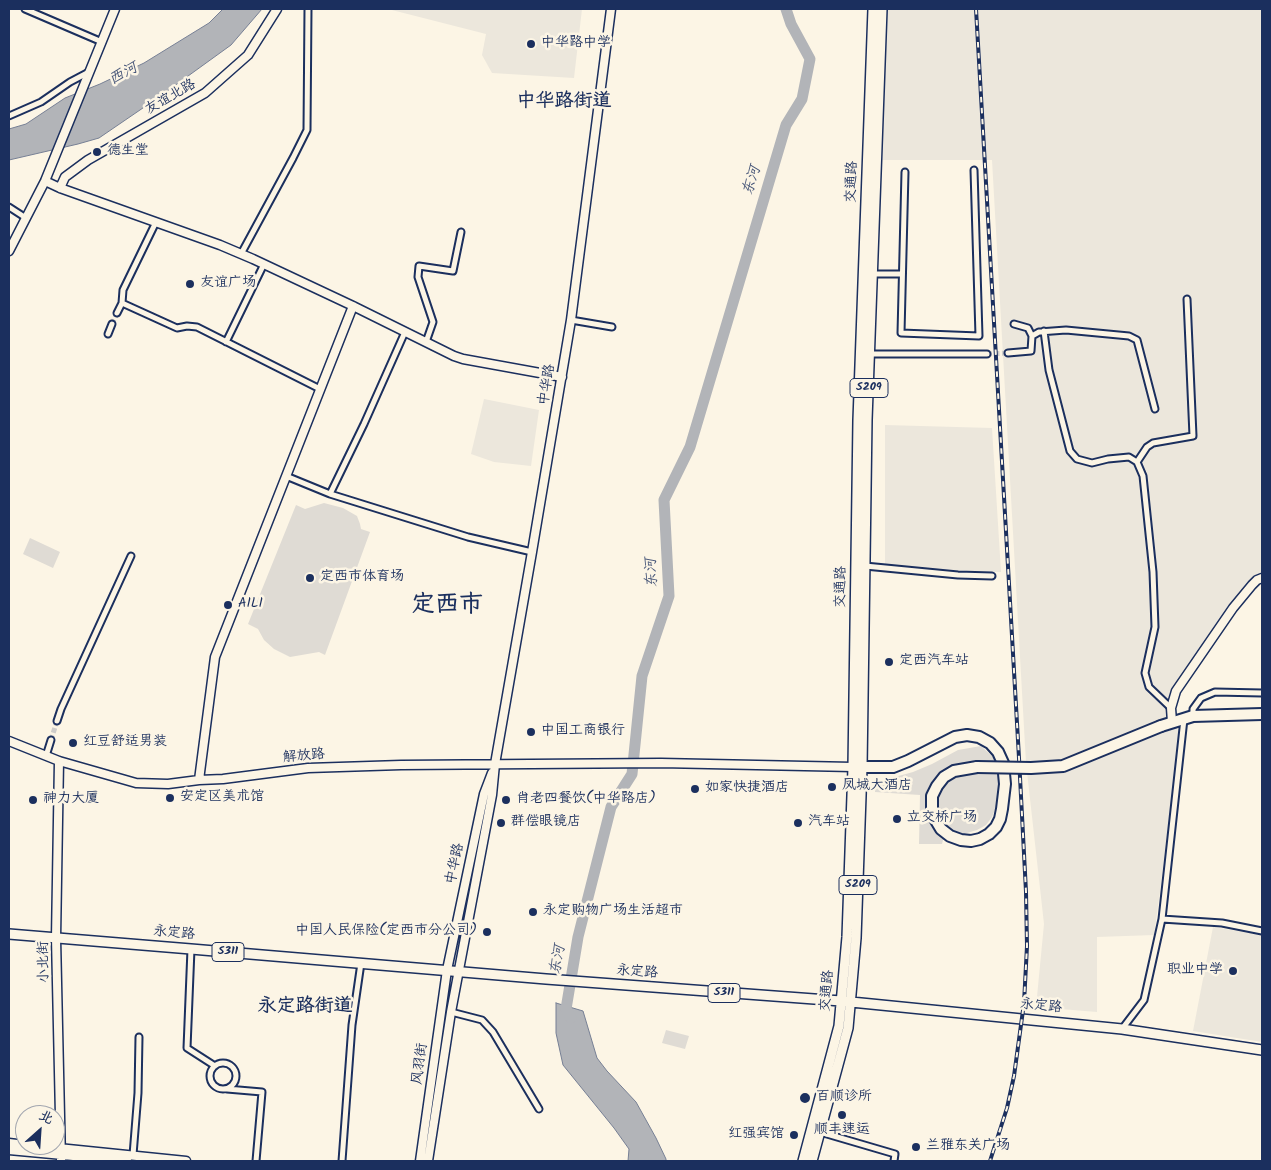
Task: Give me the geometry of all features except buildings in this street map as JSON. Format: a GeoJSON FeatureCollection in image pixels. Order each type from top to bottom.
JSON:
{"type":"FeatureCollection","features":[{"type":"Feature","properties":{"kind":"highway"},"geometry":{"type":"LineString","coordinates":[[857,767],[893,767],[955,737],[967,735],[979,737],[990,743],[998,752],[1003,763],[1005,784],[1000,819],[996,827],[989,834],[971,841],[950,836],[941,829],[935,819],[932,808],[932,796],[937,786],[944,777],[954,771],[977,767],[1031,768],[1063,766],[1172,722],[1188,718],[1262,714]]}},
{"type":"Feature","properties":{"kind":"highway"},"geometry":{"type":"LineString","coordinates":[[1236,715],[1262,722]]}},
{"type":"Feature","properties":{"kind":"main road","name":"交通路"},"geometry":{"type":"LineString","coordinates":[[803,1161],[846,1002],[856,938],[858,420],[874,9]]}},
{"type":"Feature","properties":{"kind":"main road","name":"交通路"},"geometry":{"type":"LineString","coordinates":[[857,767],[882,9]]}},
{"type":"Feature","properties":{"kind":"main road","name":"永定路"},"geometry":{"type":"LineString","coordinates":[[9,934],[447,970],[546,980],[846,1002],[1122,1029],[1262,1050]]}},
{"type":"Feature","properties":{"kind":"main road","name":"交通路"},"geometry":{"type":"LineString","coordinates":[[812,1161],[848,1028],[846,1002]]}},
{"type":"Feature","properties":{"kind":"street"},"geometry":{"type":"LineString","coordinates":[[25,9],[102,42]]}},
{"type":"Feature","properties":{"kind":"street"},"geometry":{"type":"LineString","coordinates":[[9,251],[45,181],[115,9]]}},
{"type":"Feature","properties":{"kind":"street","name":"友谊北路"},"geometry":{"type":"LineString","coordinates":[[60,188],[64,177],[88,160],[205,93],[248,55],[277,9]]}},
{"type":"Feature","properties":{"kind":"street"},"geometry":{"type":"LineString","coordinates":[[240,254],[294,158],[307,130],[308,9]]}},
{"type":"Feature","properties":{"kind":"street","name":"中华路"},"geometry":{"type":"LineString","coordinates":[[459,972],[492,795],[495,764],[571,320],[611,9]]}},
{"type":"Feature","properties":{"kind":"street"},"geometry":{"type":"LineString","coordinates":[[9,116],[41,102],[70,82],[90,72]]}},
{"type":"Feature","properties":{"kind":"street"},"geometry":{"type":"LineString","coordinates":[[905,172],[901,333],[979,336],[974,170]]}},
{"type":"Feature","properties":{"kind":"street"},"geometry":{"type":"LineString","coordinates":[[45,181],[220,245],[353,306],[454,356],[562,377]]}},
{"type":"Feature","properties":{"kind":"street"},"geometry":{"type":"LineString","coordinates":[[9,207],[26,218]]}},
{"type":"Feature","properties":{"kind":"street"},"geometry":{"type":"LineString","coordinates":[[117,313],[122,303],[123,290],[156,222]]}},
{"type":"Feature","properties":{"kind":"street"},"geometry":{"type":"LineString","coordinates":[[426,342],[433,322],[418,277],[419,266],[453,271],[460,232]]}},
{"type":"Feature","properties":{"kind":"street"},"geometry":{"type":"LineString","coordinates":[[226,342],[264,264]]}},
{"type":"Feature","properties":{"kind":"street"},"geometry":{"type":"LineString","coordinates":[[873,274],[902,274]]}},
{"type":"Feature","properties":{"kind":"street"},"geometry":{"type":"LineString","coordinates":[[1137,462],[1147,447],[1154,443],[1193,436],[1187,299]]}},
{"type":"Feature","properties":{"kind":"street"},"geometry":{"type":"LineString","coordinates":[[122,303],[177,328],[197,327],[320,389]]}},
{"type":"Feature","properties":{"kind":"street"},"geometry":{"type":"LineString","coordinates":[[199,780],[215,657],[353,306]]}},
{"type":"Feature","properties":{"kind":"street"},"geometry":{"type":"LineString","coordinates":[[571,320],[612,327]]}},
{"type":"Feature","properties":{"kind":"street"},"geometry":{"type":"LineString","coordinates":[[108,334],[112,324]]}},
{"type":"Feature","properties":{"kind":"street"},"geometry":{"type":"LineString","coordinates":[[1008,353],[1031,351],[1032,336],[1028,328],[1014,324]]}},
{"type":"Feature","properties":{"kind":"street"},"geometry":{"type":"LineString","coordinates":[[1032,336],[1044,331],[1066,330],[1130,336],[1137,340],[1155,409]]}},
{"type":"Feature","properties":{"kind":"street"},"geometry":{"type":"LineString","coordinates":[[1044,331],[1049,370],[1070,451],[1077,459],[1092,463],[1129,457],[1137,462],[1143,476],[1153,572],[1155,627],[1146,673],[1149,687],[1171,708]]}},
{"type":"Feature","properties":{"kind":"street"},"geometry":{"type":"LineString","coordinates":[[330,494],[405,332]]}},
{"type":"Feature","properties":{"kind":"street"},"geometry":{"type":"LineString","coordinates":[[870,354],[987,354]]}},
{"type":"Feature","properties":{"kind":"street"},"geometry":{"type":"LineString","coordinates":[[286,476],[330,494],[468,537],[532,552]]}},
{"type":"Feature","properties":{"kind":"street"},"geometry":{"type":"LineString","coordinates":[[57,722],[65,700],[131,556]]}},
{"type":"Feature","properties":{"kind":"street"},"geometry":{"type":"LineString","coordinates":[[865,566],[958,575],[992,576]]}},
{"type":"Feature","properties":{"kind":"street"},"geometry":{"type":"LineString","coordinates":[[1172,722],[1171,708],[1176,691],[1233,608],[1252,585],[1262,578]]}},
{"type":"Feature","properties":{"kind":"street"},"geometry":{"type":"LineString","coordinates":[[1122,1029],[1144,1000],[1162,919],[1188,718],[1201,698],[1215,692],[1262,693]]}},
{"type":"Feature","properties":{"kind":"street"},"geometry":{"type":"LineString","coordinates":[[46,756],[51,740]]}},
{"type":"Feature","properties":{"kind":"street","name":"解放路"},"geometry":{"type":"LineString","coordinates":[[9,741],[59,761],[136,783],[168,784],[308,768],[401,765],[661,763],[857,767]]}},
{"type":"Feature","properties":{"kind":"street","name":"小北街"},"geometry":{"type":"LineString","coordinates":[[59,761],[56,938],[60,1105]]}},
{"type":"Feature","properties":{"kind":"street","name":"中华路"},"geometry":{"type":"LineString","coordinates":[[447,970],[484,794],[495,764]]}},
{"type":"Feature","properties":{"kind":"street"},"geometry":{"type":"LineString","coordinates":[[1162,919],[1222,923],[1262,931]]}},
{"type":"Feature","properties":{"kind":"street"},"geometry":{"type":"LineString","coordinates":[[191,949],[188,1048],[215,1066]]}},
{"type":"Feature","properties":{"kind":"street"},"geometry":{"type":"LineString","coordinates":[[342,1161],[352,1025],[361,963]]}},
{"type":"Feature","properties":{"kind":"street","name":"风羽街"},"geometry":{"type":"LineString","coordinates":[[420,1161],[447,970]]}},
{"type":"Feature","properties":{"kind":"street","name":"风羽街"},"geometry":{"type":"LineString","coordinates":[[428,1161],[459,972]]}},
{"type":"Feature","properties":{"kind":"street"},"geometry":{"type":"LineString","coordinates":[[451,1012],[482,1020],[493,1032],[539,1109]]}},
{"type":"Feature","properties":{"kind":"street"},"geometry":{"type":"LineString","coordinates":[[130,1158],[138,1093],[139,1037]]}},
{"type":"Feature","properties":{"kind":"street"},"geometry":{"type":"LineString","coordinates":[[227,1089],[235,1082],[236,1072],[230,1064],[219,1063],[210,1074],[210,1080],[217,1088],[222,1089],[262,1092],[256,1161]]}},
{"type":"Feature","properties":{"kind":"street"},"geometry":{"type":"LineString","coordinates":[[820,1132],[895,1154],[894,1161]]}},
{"type":"Feature","properties":{"kind":"street"},"geometry":{"type":"LineString","coordinates":[[61,1155],[186,1161]]}},
{"type":"Feature","properties":{"kind":"shaded area","name":"中华路中学"},"geometry":{"type":"Polygon","coordinates":[[[388,9],[582,9],[574,78],[492,73],[482,55],[486,34],[388,9]]]}},
{"type":"Feature","properties":{"kind":"shaded area"},"geometry":{"type":"Polygon","coordinates":[[[882,9],[1262,9],[1262,577],[1247,584],[1172,707],[1179,735],[1154,935],[1097,937],[1097,1012],[1036,1007],[1044,924],[1026,763],[992,160],[870,160],[882,9]]]}},
{"type":"Feature","properties":{"kind":"shaded area"},"geometry":{"type":"Polygon","coordinates":[[[484,399],[539,410],[531,466],[494,462],[471,454],[484,399]]]}},
{"type":"Feature","properties":{"kind":"shaded area"},"geometry":{"type":"Polygon","coordinates":[[[885,425],[992,428],[1001,572],[955,572],[885,565],[885,425]]]}},
{"type":"Feature","properties":{"kind":"shaded area","name":"定西市体育场"},"geometry":{"type":"Polygon","coordinates":[[[324,503],[343,508],[357,516],[361,529],[370,532],[325,655],[319,652],[290,657],[274,649],[264,640],[258,629],[248,624],[296,505],[305,509],[324,503]]]}},
{"type":"Feature","properties":{"kind":"shaded area"},"geometry":{"type":"Polygon","coordinates":[[[30,538],[60,552],[53,568],[23,554],[30,538]]]}},
{"type":"Feature","properties":{"kind":"shaded area"},"geometry":{"type":"Polygon","coordinates":[[[981,746],[995,759],[999,779],[999,793],[992,817],[986,825],[977,830],[943,840],[942,844],[919,844],[920,795],[875,792],[875,786],[884,780],[913,772],[932,764],[958,750],[981,746]]]}},
{"type":"Feature","properties":{"kind":"shaded area","name":"职业中学"},"geometry":{"type":"Polygon","coordinates":[[[1213,927],[1262,935],[1262,1042],[1193,1031],[1213,927]]]}},
{"type":"Feature","properties":{"kind":"shaded area"},"geometry":{"type":"Polygon","coordinates":[[[666,1030],[689,1036],[685,1049],[662,1043],[666,1030]]]}},
{"type":"Feature","properties":{"kind":"water","name":"西河"},"geometry":{"type":"Polygon","coordinates":[[[223,9],[262,9],[231,45],[99,138],[9,160],[9,129],[26,124],[65,98],[144,63],[209,23],[223,9]]]}},
{"type":"Feature","properties":{"kind":"water"},"geometry":{"type":"Polygon","coordinates":[[[556,1003],[583,1011],[597,1058],[636,1102],[656,1138],[666,1161],[628,1161],[629,1149],[563,1065],[556,1033],[556,1003]]]}},
{"type":"Feature","properties":{"kind":"waterway","name":"东河"},"geometry":{"type":"LineString","coordinates":[[571,1018],[566,1009],[578,937],[611,807],[632,774],[642,676],[669,596],[664,500],[690,447],[786,125],[802,99],[810,59],[791,24],[786,9]]}},
{"type":"Feature","properties":{"kind":"tunnel"},"geometry":{"type":"LineString","coordinates":[[112,324],[117,313]]}},
{"type":"Feature","properties":{"kind":"tunnel"},"geometry":{"type":"LineString","coordinates":[[987,354],[1008,353]]}},
{"type":"Feature","properties":{"kind":"tunnel"},"geometry":{"type":"LineString","coordinates":[[51,740],[57,721]]}},
{"type":"Feature","properties":{"kind":"railway"},"geometry":{"type":"LineString","coordinates":[[976,9],[1019,758],[1027,946],[1024,1003],[1014,1076],[1007,1108],[990,1161]]}},
{"type":"Feature","properties":{"kind":"place","name":"中华路中学"},"geometry":{"type":"Point","coordinates":[531,44]}},
{"type":"Feature","properties":{"kind":"place","name":"德生堂"},"geometry":{"type":"Point","coordinates":[97,152]}},
{"type":"Feature","properties":{"kind":"place","name":"友谊广场"},"geometry":{"type":"Point","coordinates":[190,284]}},
{"type":"Feature","properties":{"kind":"place","name":"定西市体育场"},"geometry":{"type":"Point","coordinates":[310,578]}},
{"type":"Feature","properties":{"kind":"place","name":"AILI"},"geometry":{"type":"Point","coordinates":[228,605]}},
{"type":"Feature","properties":{"kind":"place","name":"定西汽车站"},"geometry":{"type":"Point","coordinates":[889,662]}},
{"type":"Feature","properties":{"kind":"place","name":"中国工商银行"},"geometry":{"type":"Point","coordinates":[531,732]}},
{"type":"Feature","properties":{"kind":"place","name":"红豆舒适男装"},"geometry":{"type":"Point","coordinates":[73,743]}},
{"type":"Feature","properties":{"kind":"place","name":"凤城大酒店"},"geometry":{"type":"Point","coordinates":[832,787]}},
{"type":"Feature","properties":{"kind":"place","name":"如家快捷酒店"},"geometry":{"type":"Point","coordinates":[695,789]}},
{"type":"Feature","properties":{"kind":"place","name":"安定区美术馆"},"geometry":{"type":"Point","coordinates":[170,798]}},
{"type":"Feature","properties":{"kind":"place","name":"神力大厦"},"geometry":{"type":"Point","coordinates":[33,800]}},
{"type":"Feature","properties":{"kind":"place","name":"肖老四餐饮(中华路店)"},"geometry":{"type":"Point","coordinates":[506,800]}},
{"type":"Feature","properties":{"kind":"place","name":"立交桥广场"},"geometry":{"type":"Point","coordinates":[897,819]}},
{"type":"Feature","properties":{"kind":"place","name":"群偿眼镜店"},"geometry":{"type":"Point","coordinates":[501,823]}},
{"type":"Feature","properties":{"kind":"place","name":"汽车站"},"geometry":{"type":"Point","coordinates":[798,823]}},
{"type":"Feature","properties":{"kind":"place","name":"永定购物广场生活超市"},"geometry":{"type":"Point","coordinates":[533,912]}},
{"type":"Feature","properties":{"kind":"place","name":"中国人民保险(定西市分公司)"},"geometry":{"type":"Point","coordinates":[487,932]}},
{"type":"Feature","properties":{"kind":"place","name":"职业中学"},"geometry":{"type":"Point","coordinates":[1233,971]}},
{"type":"Feature","properties":{"kind":"place","name":"百顺诊所"},"geometry":{"type":"Point","coordinates":[805,1098]}},
{"type":"Feature","properties":{"kind":"place","name":"顺丰速运"},"geometry":{"type":"Point","coordinates":[842,1115]}},
{"type":"Feature","properties":{"kind":"place","name":"红强宾馆"},"geometry":{"type":"Point","coordinates":[794,1135]}},
{"type":"Feature","properties":{"kind":"place","name":"兰雅东关广场"},"geometry":{"type":"Point","coordinates":[916,1147]}},
{"type":"Feature","properties":{"kind":"district","name":"中华路街道"},"geometry":{"type":"Point","coordinates":[564,103]}},
{"type":"Feature","properties":{"kind":"district","name":"定西市"},"geometry":{"type":"Point","coordinates":[447,607]}},
{"type":"Feature","properties":{"kind":"district","name":"永定路街道"},"geometry":{"type":"Point","coordinates":[305,1008]}}]}
